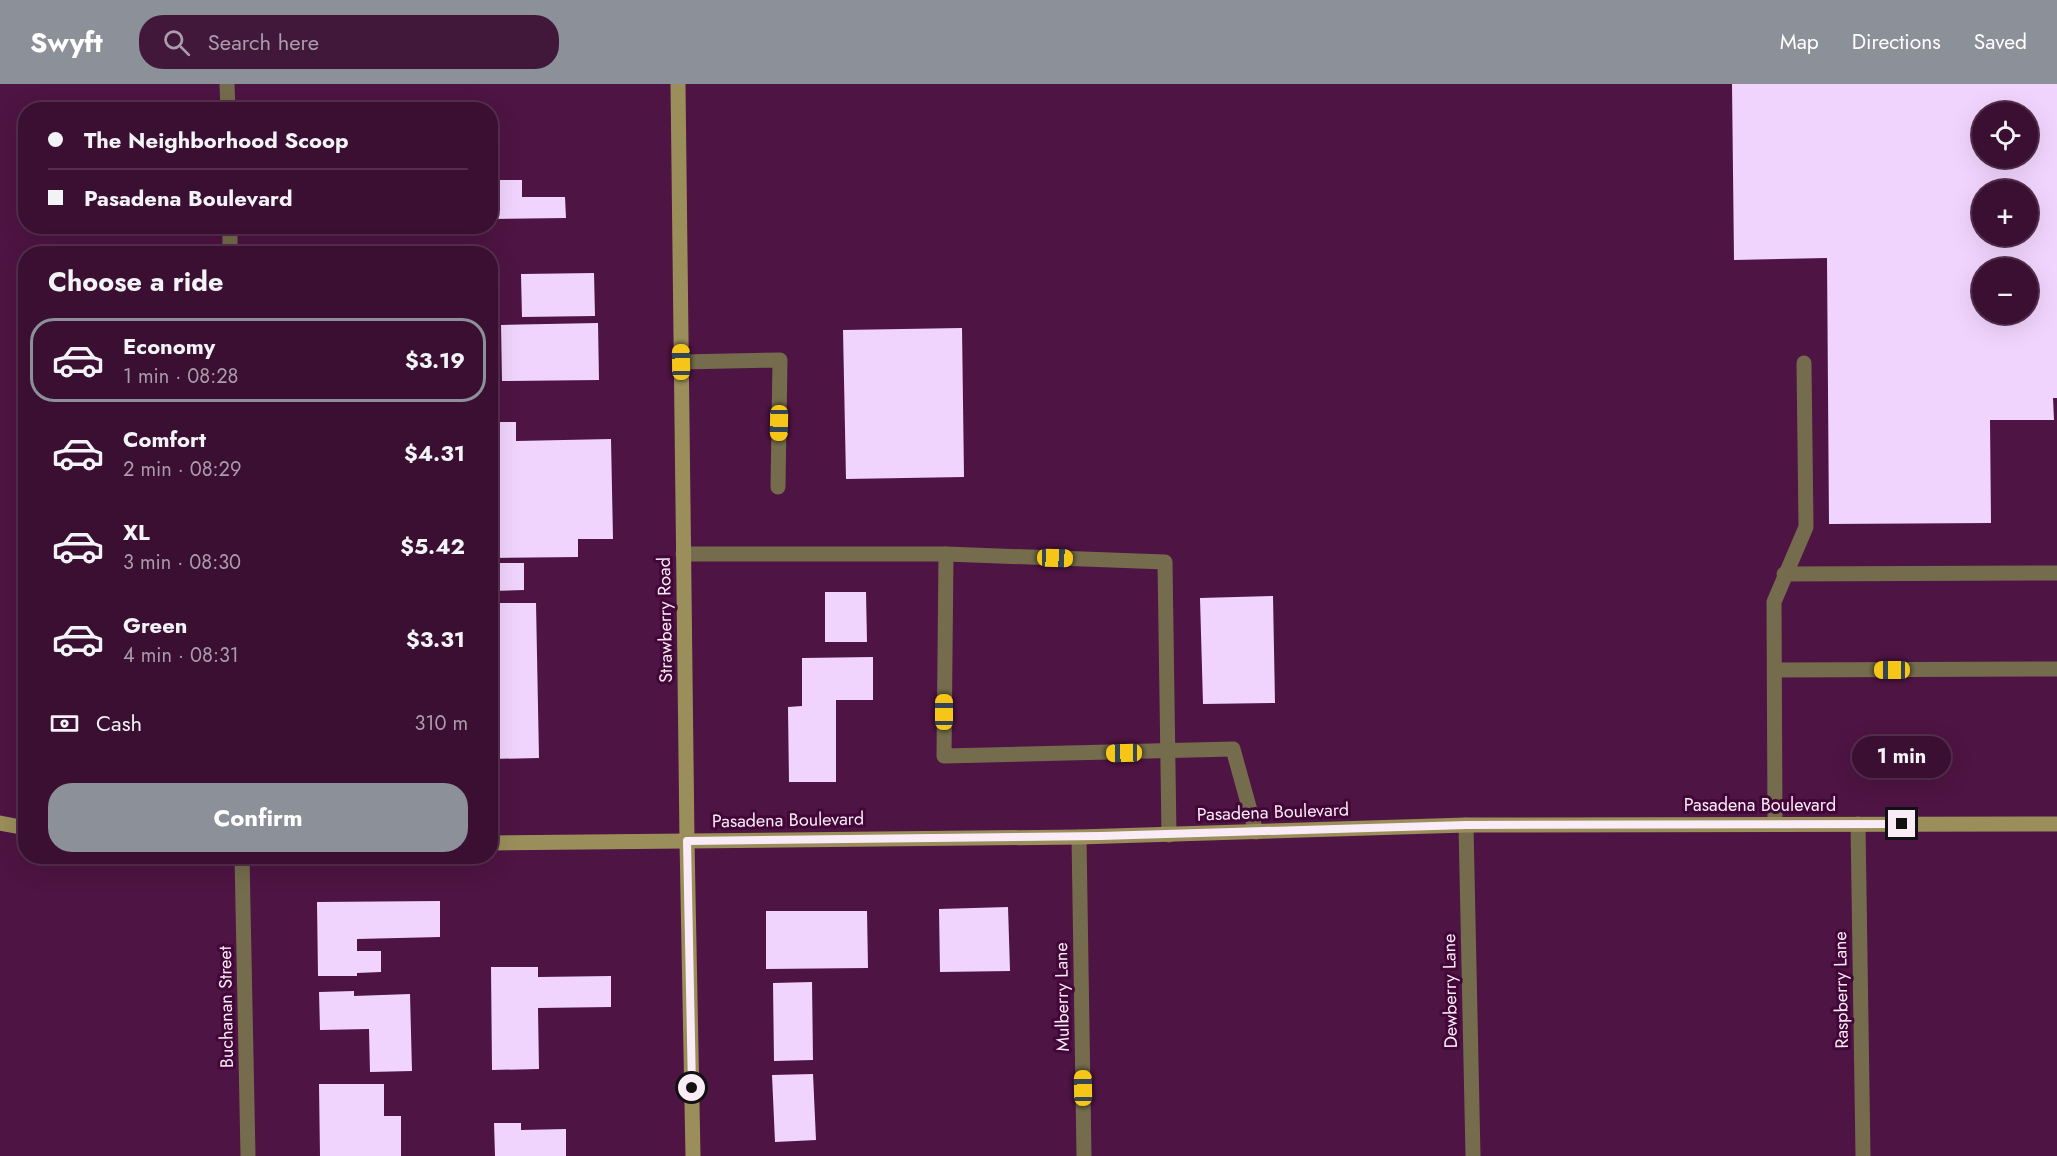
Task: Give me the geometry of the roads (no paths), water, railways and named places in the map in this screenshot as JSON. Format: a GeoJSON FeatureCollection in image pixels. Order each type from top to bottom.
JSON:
{"type":"FeatureCollection","features":[{"type":"Feature","properties":{"kind":"main road","name":"Strawberry Road"},"geometry":{"type":"LineString","coordinates":[[678,84],[693,1156]]}},
{"type":"Feature","properties":{"kind":"main road"},"geometry":{"type":"LineString","coordinates":[[0,823],[18,826]]}},
{"type":"Feature","properties":{"kind":"main road","name":"Pasadena Boulevard"},"geometry":{"type":"LineString","coordinates":[[498,843],[1079,837],[1466,825],[2057,824]]}},
{"type":"Feature","properties":{"kind":"street"},"geometry":{"type":"LineString","coordinates":[[227,84],[228,102]]}},
{"type":"Feature","properties":{"kind":"street"},"geometry":{"type":"LineString","coordinates":[[681,362],[780,360],[778,487]]}},
{"type":"Feature","properties":{"kind":"street"},"geometry":{"type":"LineString","coordinates":[[1775,824],[1774,602],[1806,527],[1804,363]]}},
{"type":"Feature","properties":{"kind":"street"},"geometry":{"type":"LineString","coordinates":[[683,554],[945,554],[1166,562],[1169,835]]}},
{"type":"Feature","properties":{"kind":"street"},"geometry":{"type":"LineString","coordinates":[[945,554],[944,756],[1169,752],[1233,748],[1256,832]]}},
{"type":"Feature","properties":{"kind":"street"},"geometry":{"type":"LineString","coordinates":[[1784,574],[2057,573]]}},
{"type":"Feature","properties":{"kind":"street"},"geometry":{"type":"LineString","coordinates":[[1775,670],[2057,669]]}},
{"type":"Feature","properties":{"kind":"street","name":"Raspberry Lane"},"geometry":{"type":"LineString","coordinates":[[1858,824],[1863,1156]]}},
{"type":"Feature","properties":{"kind":"street","name":"Dewberry Lane"},"geometry":{"type":"LineString","coordinates":[[1466,825],[1473,1156]]}},
{"type":"Feature","properties":{"kind":"street","name":"Mulberry Lane"},"geometry":{"type":"LineString","coordinates":[[1079,837],[1084,1156]]}},
{"type":"Feature","properties":{"kind":"street","name":"Buchanan Street"},"geometry":{"type":"LineString","coordinates":[[242,864],[248,1156]]}}]}
